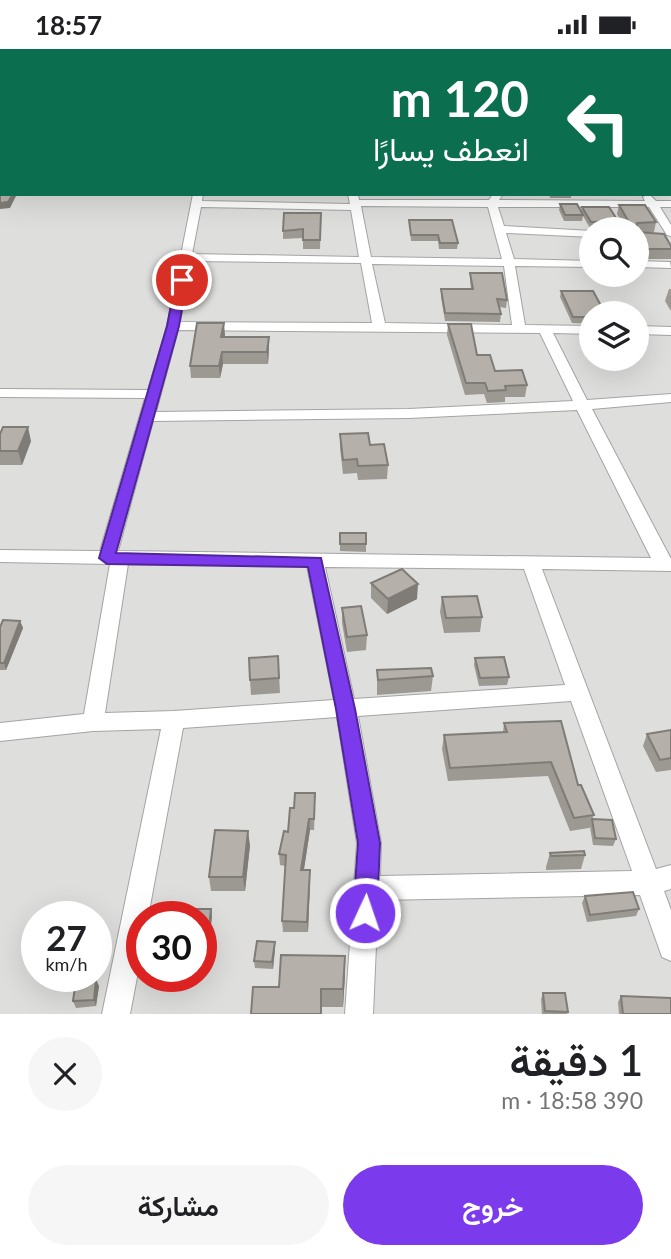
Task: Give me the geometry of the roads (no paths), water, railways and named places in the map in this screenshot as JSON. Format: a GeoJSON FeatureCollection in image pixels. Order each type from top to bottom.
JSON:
{"type":"FeatureCollection","features":[{"type":"Feature","properties":{"kind":"street"},"geometry":{"type":"LineString","coordinates":[[93,722],[113,558],[153,394],[173,326],[197,199],[650,199],[671,204]]}},
{"type":"Feature","properties":{"kind":"street"},"geometry":{"type":"LineString","coordinates":[[495,199],[499,229],[509,262],[519,328]]}},
{"type":"Feature","properties":{"kind":"street"},"geometry":{"type":"LineString","coordinates":[[650,199],[667,237]]}},
{"type":"Feature","properties":{"kind":"street"},"geometry":{"type":"LineString","coordinates":[[355,201],[379,327]]}},
{"type":"Feature","properties":{"kind":"street"},"geometry":{"type":"LineString","coordinates":[[499,229],[579,233]]}},
{"type":"Feature","properties":{"kind":"street"},"geometry":{"type":"LineString","coordinates":[[671,248],[665,257],[671,266]]}},
{"type":"Feature","properties":{"kind":"street"},"geometry":{"type":"LineString","coordinates":[[186,257],[579,264]]}},
{"type":"Feature","properties":{"kind":"street"},"geometry":{"type":"LineString","coordinates":[[649,265],[671,266]]}},
{"type":"Feature","properties":{"kind":"street"},"geometry":{"type":"LineString","coordinates":[[173,326],[579,330]]}},
{"type":"Feature","properties":{"kind":"street"},"geometry":{"type":"LineString","coordinates":[[0,556],[667,565],[544,329]]}},
{"type":"Feature","properties":{"kind":"street"},"geometry":{"type":"LineString","coordinates":[[649,330],[671,331]]}},
{"type":"Feature","properties":{"kind":"street"},"geometry":{"type":"LineString","coordinates":[[0,393],[153,394]]}},
{"type":"Feature","properties":{"kind":"street"},"geometry":{"type":"LineString","coordinates":[[147,418],[367,415],[583,406],[671,398]]}},
{"type":"Feature","properties":{"kind":"street"},"geometry":{"type":"LineString","coordinates":[[315,562],[346,709],[369,843],[359,1014]]}},
{"type":"Feature","properties":{"kind":"street"},"geometry":{"type":"LineString","coordinates":[[531,564],[578,692],[660,880],[671,948]]}},
{"type":"Feature","properties":{"kind":"street"},"geometry":{"type":"LineString","coordinates":[[0,731],[93,722],[174,720],[578,692]]}},
{"type":"Feature","properties":{"kind":"street"},"geometry":{"type":"LineString","coordinates":[[116,1014],[174,720]]}},
{"type":"Feature","properties":{"kind":"street"},"geometry":{"type":"LineString","coordinates":[[366,888],[660,880]]}}]}
